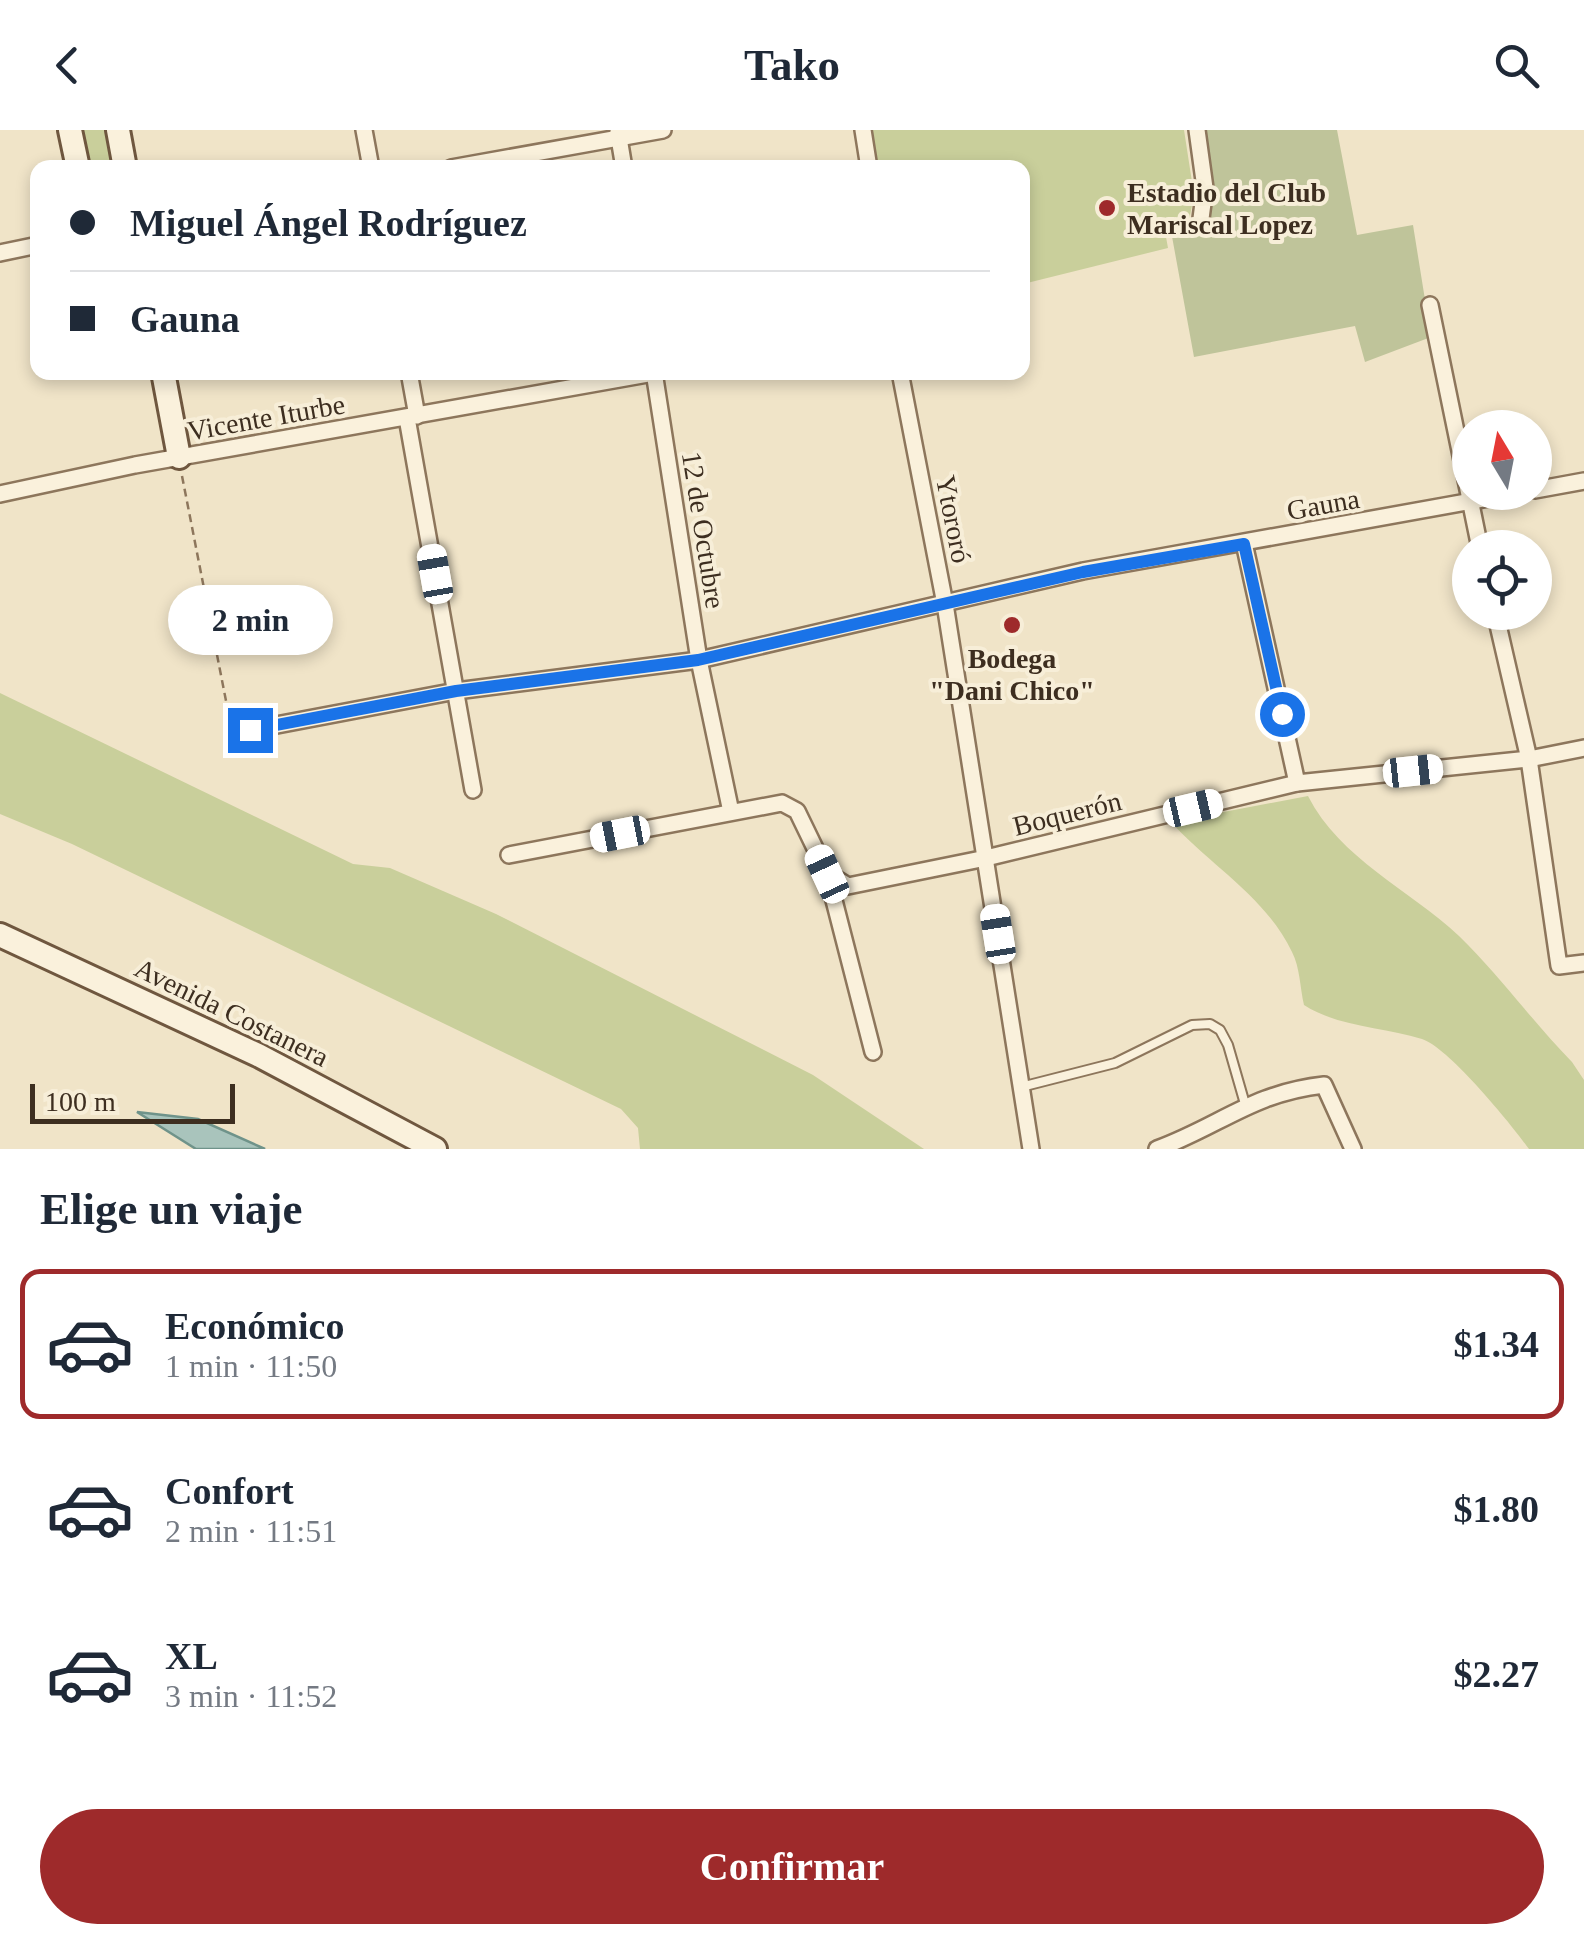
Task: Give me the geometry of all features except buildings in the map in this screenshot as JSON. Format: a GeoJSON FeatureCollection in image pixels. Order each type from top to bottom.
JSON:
{"type":"FeatureCollection","features":[{"type":"Feature","properties":{"kind":"street"},"geometry":{"type":"LineString","coordinates":[[70,130],[76,160]]}},
{"type":"Feature","properties":{"kind":"street"},"geometry":{"type":"LineString","coordinates":[[118,130],[124,160]]}},
{"type":"Feature","properties":{"kind":"street"},"geometry":{"type":"LineString","coordinates":[[364,130],[370,160]]}},
{"type":"Feature","properties":{"kind":"street"},"geometry":{"type":"LineString","coordinates":[[491,160],[619,134],[663,130]]}},
{"type":"Feature","properties":{"kind":"street"},"geometry":{"type":"LineString","coordinates":[[863,130],[868,160]]}},
{"type":"Feature","properties":{"kind":"street"},"geometry":{"type":"LineString","coordinates":[[1197,130],[1206,188],[1200,226]]}},
{"type":"Feature","properties":{"kind":"street"},"geometry":{"type":"LineString","coordinates":[[619,134],[623,160]]}},
{"type":"Feature","properties":{"kind":"street"},"geometry":{"type":"LineString","coordinates":[[0,253],[30,247]]}},
{"type":"Feature","properties":{"kind":"street"},"geometry":{"type":"LineString","coordinates":[[1430,305],[1452,413]]}},
{"type":"Feature","properties":{"kind":"street"},"geometry":{"type":"LineString","coordinates":[[165,380],[179,457]]}},
{"type":"Feature","properties":{"kind":"street"},"geometry":{"type":"LineString","coordinates":[[410,380],[412,416],[473,790]]}},
{"type":"Feature","properties":{"kind":"street","name":"Vicente Iturbe"},"geometry":{"type":"LineString","coordinates":[[0,494],[179,457],[616,380]]}},
{"type":"Feature","properties":{"kind":"street","name":"12 de Octubre"},"geometry":{"type":"LineString","coordinates":[[657,380],[698,660],[730,812]]}},
{"type":"Feature","properties":{"kind":"street","name":"Ytororó"},"geometry":{"type":"LineString","coordinates":[[902,380],[944,604],[1031,1149]]}},
{"type":"Feature","properties":{"kind":"street"},"geometry":{"type":"LineString","coordinates":[[1552,487],[1584,481]]}},
{"type":"Feature","properties":{"kind":"street","name":"Gauna"},"geometry":{"type":"LineString","coordinates":[[250,730],[456,691],[698,660],[1083,572],[1452,505]]}},
{"type":"Feature","properties":{"kind":"street"},"geometry":{"type":"LineString","coordinates":[[1244,544],[1297,782]]}},
{"type":"Feature","properties":{"kind":"street"},"geometry":{"type":"LineString","coordinates":[[1499,630],[1528,759],[1559,966],[1584,963]]}},
{"type":"Feature","properties":{"kind":"street","name":"Boquerón"},"geometry":{"type":"LineString","coordinates":[[827,874],[848,886],[986,858],[1297,782],[1528,759],[1584,748]]}},
{"type":"Feature","properties":{"kind":"street"},"geometry":{"type":"LineString","coordinates":[[509,855],[782,803],[796,811],[827,874],[873,1052]]}},
{"type":"Feature","properties":{"kind":"street","name":"Avenida Costanera"},"geometry":{"type":"LineString","coordinates":[[0,935],[258,1055],[435,1149]]}},
{"type":"Feature","properties":{"kind":"street"},"geometry":{"type":"LineString","coordinates":[[1157,1149],[1175,1146],[1245,1104],[1286,1089],[1324,1085],[1353,1149]]}},
{"type":"Feature","properties":{"kind":"lane"},"geometry":{"type":"LineString","coordinates":[[1022,1087],[1115,1063],[1192,1025],[1210,1024],[1220,1030],[1228,1045],[1245,1104]]}},
{"type":"Feature","properties":{"kind":"path"},"geometry":{"type":"LineString","coordinates":[[179,457],[228,711],[250,730]]}},
{"type":"Feature","properties":{"kind":"green space"},"geometry":{"type":"Polygon","coordinates":[[[81,130],[105,130],[111,160],[87,160],[81,130]]]}},
{"type":"Feature","properties":{"kind":"green space","name":"Estadio del Club Mariscal Lopez"},"geometry":{"type":"Polygon","coordinates":[[[870,130],[1184,130],[1194,195],[1189,221],[1164,226],[1168,248],[1030,282],[1030,160],[876,160],[870,130]]]}},
{"type":"Feature","properties":{"kind":"green space"},"geometry":{"type":"Polygon","coordinates":[[[1203,130],[1337,130],[1357,235],[1413,225],[1431,337],[1365,362],[1355,326],[1194,357],[1171,231],[1204,226],[1203,130]]]}},
{"type":"Feature","properties":{"kind":"green space"},"geometry":{"type":"Polygon","coordinates":[[[0,693],[353,864],[390,868],[496,914],[813,1075],[924,1149],[640,1149],[638,1128],[621,1109],[72,844],[0,814],[0,693]]]}},
{"type":"Feature","properties":{"kind":"green space"},"geometry":{"type":"Polygon","coordinates":[[[1308,796],[1338,838],[1357,856],[1459,936],[1572,1062],[1584,1080],[1584,1149],[1529,1149],[1479,1088],[1433,1045],[1407,1035],[1331,1018],[1304,1005],[1297,964],[1281,932],[1253,898],[1171,822],[1308,796]]]}},
{"type":"Feature","properties":{"kind":"water"},"geometry":{"type":"Polygon","coordinates":[[[137,1112],[198,1119],[265,1149],[196,1149],[137,1112]]]}},
{"type":"Feature","properties":{"kind":"place","name":"Estadio del Club Mariscal Lopez"},"geometry":{"type":"Point","coordinates":[1107,208]}},
{"type":"Feature","properties":{"kind":"place","name":"Bodega \"Dani Chico\""},"geometry":{"type":"Point","coordinates":[1012,625]}},
{"type":"Feature","properties":{"kind":"route"},"geometry":{"type":"LineString","coordinates":[[250,730],[456,691],[698,660],[1083,572],[1244,544],[1282,714]]}}]}
